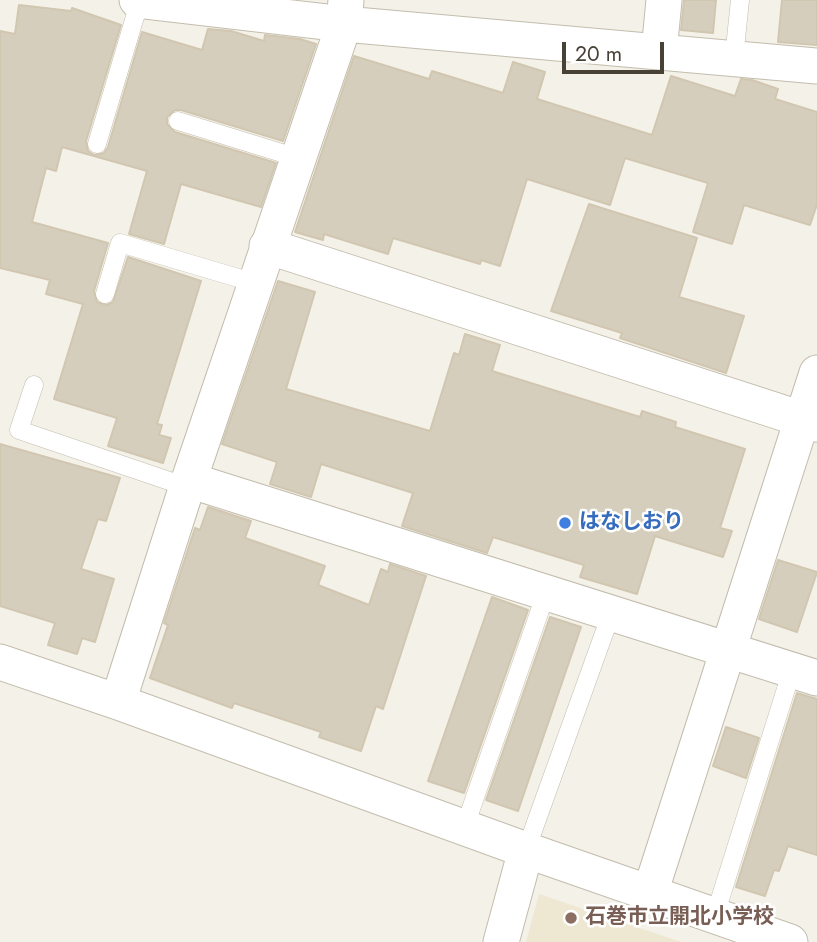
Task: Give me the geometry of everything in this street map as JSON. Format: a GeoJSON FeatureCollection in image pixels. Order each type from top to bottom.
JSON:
{"type":"FeatureCollection","features":[{"type":"Feature","properties":{"kind":"street"},"geometry":{"type":"LineString","coordinates":[[138,0],[345,12],[659,52],[817,66]]}},
{"type":"Feature","properties":{"kind":"street"},"geometry":{"type":"LineString","coordinates":[[659,52],[664,0]]}},
{"type":"Feature","properties":{"kind":"street"},"geometry":{"type":"LineString","coordinates":[[118,702],[345,12]]}},
{"type":"Feature","properties":{"kind":"street"},"geometry":{"type":"LineString","coordinates":[[268,246],[810,422]]}},
{"type":"Feature","properties":{"kind":"street"},"geometry":{"type":"LineString","coordinates":[[650,893],[727,649],[810,422],[817,373]]}},
{"type":"Feature","properties":{"kind":"street"},"geometry":{"type":"LineString","coordinates":[[188,484],[805,674]]}},
{"type":"Feature","properties":{"kind":"street"},"geometry":{"type":"LineString","coordinates":[[0,662],[790,942]]}},
{"type":"Feature","properties":{"kind":"street"},"geometry":{"type":"LineString","coordinates":[[501,942],[526,850]]}},
{"type":"Feature","properties":{"kind":"lane"},"geometry":{"type":"LineString","coordinates":[[97,144],[138,0]]}},
{"type":"Feature","properties":{"kind":"lane"},"geometry":{"type":"LineString","coordinates":[[734,58],[740,0]]}},
{"type":"Feature","properties":{"kind":"lane"},"geometry":{"type":"LineString","coordinates":[[178,121],[298,158]]}},
{"type":"Feature","properties":{"kind":"lane"},"geometry":{"type":"LineString","coordinates":[[105,293],[120,243],[256,283]]}},
{"type":"Feature","properties":{"kind":"lane"},"geometry":{"type":"LineString","coordinates":[[34,385],[19,430],[188,484]]}},
{"type":"Feature","properties":{"kind":"lane"},"geometry":{"type":"LineString","coordinates":[[465,826],[546,593]]}},
{"type":"Feature","properties":{"kind":"lane"},"geometry":{"type":"LineString","coordinates":[[526,850],[611,614]]}},
{"type":"Feature","properties":{"kind":"lane"},"geometry":{"type":"LineString","coordinates":[[715,915],[805,674]]}},
{"type":"Feature","properties":{"kind":"shaded area","name":"石巻市立開北小学校"},"geometry":{"type":"Polygon","coordinates":[[[539,894],[681,942],[526,942],[539,894]]]}},
{"type":"Feature","properties":{"kind":"building"},"geometry":{"type":"Polygon","coordinates":[[[684,0],[716,0],[713,33],[681,30],[684,0]]]}},
{"type":"Feature","properties":{"kind":"building"},"geometry":{"type":"Polygon","coordinates":[[[782,0],[817,0],[817,45],[778,42],[782,0]]]}},
{"type":"Feature","properties":{"kind":"building"},"geometry":{"type":"Polygon","coordinates":[[[19,5],[71,11],[72,8],[121,25],[86,141],[88,151],[94,155],[104,153],[108,147],[142,32],[202,50],[208,29],[231,31],[264,41],[265,35],[300,39],[316,44],[283,141],[181,110],[175,110],[167,117],[167,124],[175,132],[276,163],[261,207],[181,184],[164,244],[129,234],[147,171],[62,147],[56,171],[46,168],[32,222],[108,243],[94,291],[97,302],[107,305],[113,302],[128,257],[201,281],[157,424],[162,425],[159,435],[171,438],[163,463],[108,446],[117,418],[54,399],[83,304],[46,294],[50,280],[0,268],[0,31],[15,34],[19,5]]]}},
{"type":"Feature","properties":{"kind":"building"},"geometry":{"type":"Polygon","coordinates":[[[354,56],[429,79],[432,71],[503,93],[513,62],[545,72],[537,99],[652,135],[671,76],[735,96],[741,79],[778,89],[775,99],[817,112],[817,204],[810,225],[744,205],[732,244],[693,232],[708,183],[625,158],[610,205],[527,179],[500,266],[481,260],[480,264],[393,238],[388,254],[324,234],[323,240],[295,232],[354,56]]]}},
{"type":"Feature","properties":{"kind":"building"},"geometry":{"type":"Polygon","coordinates":[[[589,204],[697,238],[679,297],[744,316],[726,373],[620,338],[622,333],[551,311],[589,204]]]}},
{"type":"Feature","properties":{"kind":"building"},"geometry":{"type":"Polygon","coordinates":[[[278,281],[315,292],[286,389],[430,431],[454,353],[459,355],[465,334],[500,345],[492,371],[640,417],[642,411],[676,422],[675,427],[745,449],[720,528],[732,531],[723,557],[655,536],[637,594],[580,577],[584,565],[493,537],[487,553],[402,526],[413,493],[321,464],[311,497],[270,484],[277,462],[222,444],[278,281]]]}},
{"type":"Feature","properties":{"kind":"building"},"geometry":{"type":"Polygon","coordinates":[[[0,444],[120,478],[106,521],[98,519],[81,569],[114,579],[95,642],[82,638],[77,654],[48,645],[55,623],[0,606],[0,444]]]}},
{"type":"Feature","properties":{"kind":"building"},"geometry":{"type":"Polygon","coordinates":[[[208,507],[251,521],[245,538],[325,566],[318,585],[369,605],[381,569],[388,572],[390,564],[426,576],[383,709],[376,706],[361,751],[319,737],[321,732],[234,703],[232,708],[150,678],[168,625],[164,623],[195,528],[200,530],[208,507]]]}},
{"type":"Feature","properties":{"kind":"building"},"geometry":{"type":"Polygon","coordinates":[[[778,560],[817,572],[797,632],[759,619],[778,560]]]}},
{"type":"Feature","properties":{"kind":"building"},"geometry":{"type":"Polygon","coordinates":[[[492,597],[528,610],[464,793],[428,781],[492,597]]]}},
{"type":"Feature","properties":{"kind":"building"},"geometry":{"type":"Polygon","coordinates":[[[550,617],[581,627],[518,811],[486,800],[550,617]]]}},
{"type":"Feature","properties":{"kind":"building"},"geometry":{"type":"Polygon","coordinates":[[[797,693],[817,699],[817,855],[788,846],[779,871],[774,870],[765,896],[736,887],[797,693]]]}},
{"type":"Feature","properties":{"kind":"building"},"geometry":{"type":"Polygon","coordinates":[[[726,727],[759,738],[746,778],[713,766],[726,727]]]}},
{"type":"Feature","properties":{"kind":"place","name":"はなしおり"},"geometry":{"type":"Point","coordinates":[565,523]}},
{"type":"Feature","properties":{"kind":"place","name":"石巻市立開北小学校"},"geometry":{"type":"Point","coordinates":[571,918]}}]}
